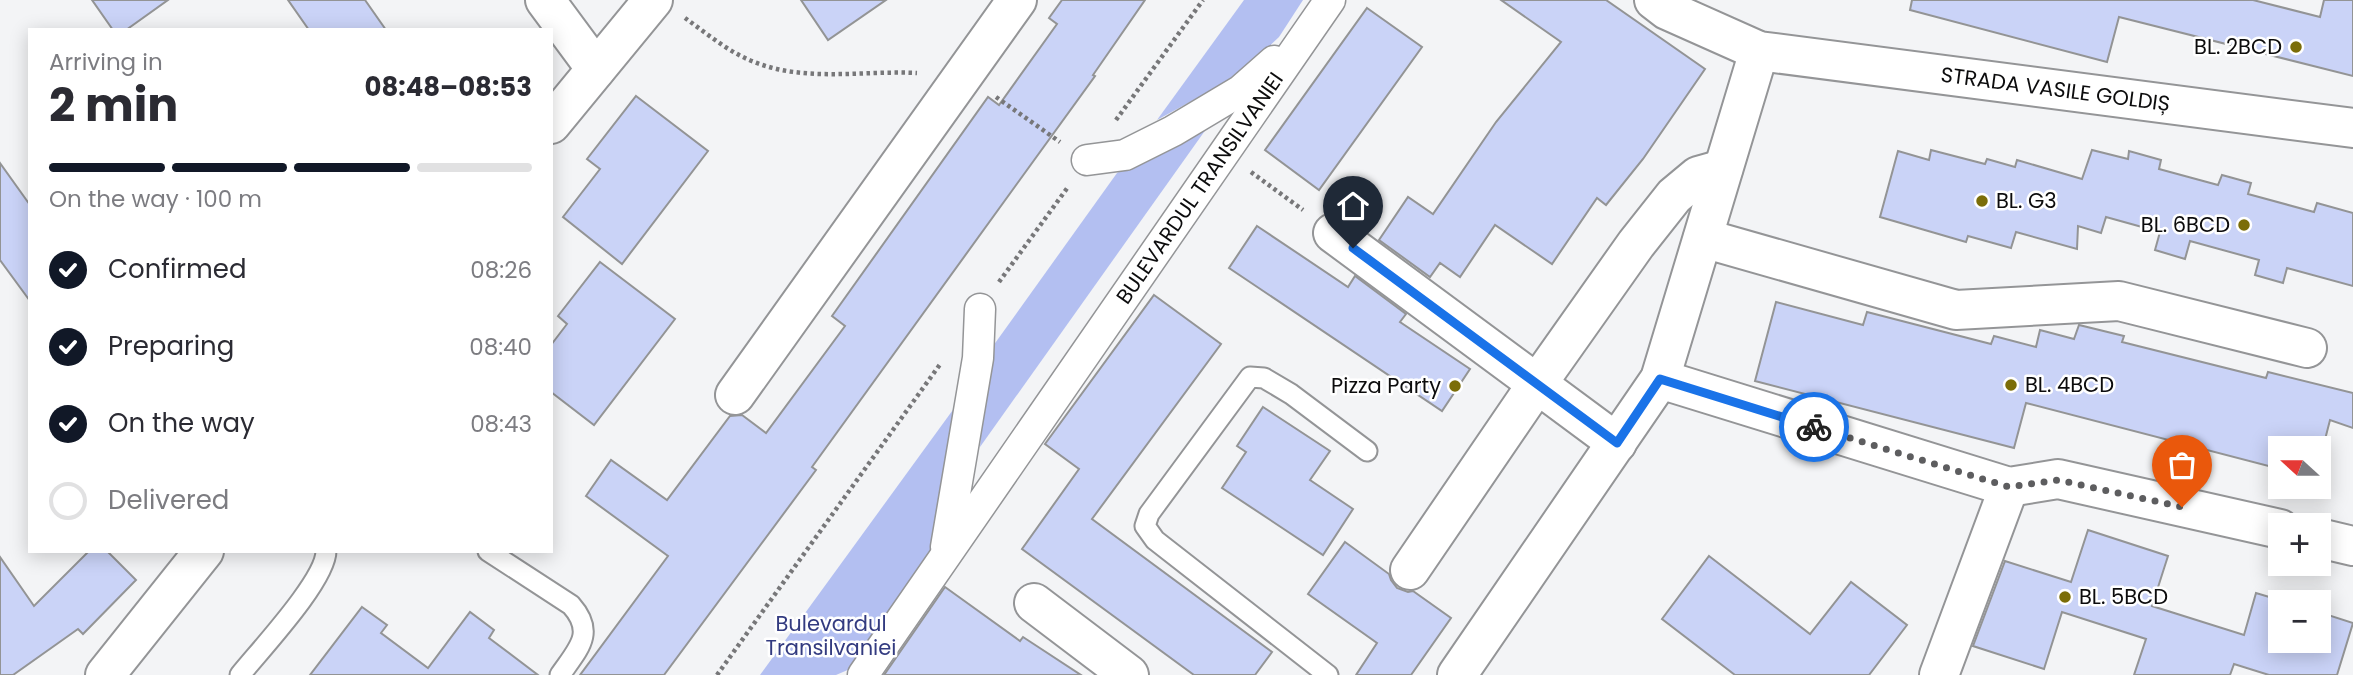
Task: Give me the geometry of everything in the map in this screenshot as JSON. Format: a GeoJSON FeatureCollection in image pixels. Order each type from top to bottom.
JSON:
{"type":"FeatureCollection","features":[{"type":"Feature","properties":{"kind":"street"},"geometry":{"type":"LineString","coordinates":[[545,0],[596,69]]}},
{"type":"Feature","properties":{"kind":"street"},"geometry":{"type":"LineString","coordinates":[[736,395],[1017,0]]}},
{"type":"Feature","properties":{"kind":"street","name":"BULEVARDUL TRANSILVANIEI"},"geometry":{"type":"LineString","coordinates":[[863,675],[1330,0]]}},
{"type":"Feature","properties":{"kind":"street","name":"STRADA VASILE GOLDIȘ"},"geometry":{"type":"LineString","coordinates":[[1654,0],[1667,10],[1759,51],[2353,128]]}},
{"type":"Feature","properties":{"kind":"street"},"geometry":{"type":"LineString","coordinates":[[553,122],[596,69],[666,7]]}},
{"type":"Feature","properties":{"kind":"street","name":"BULEVARDUL TRANSILVANIEI"},"geometry":{"type":"LineString","coordinates":[[1087,160],[1125,155],[1229,98],[1311,28]]}},
{"type":"Feature","properties":{"kind":"street"},"geometry":{"type":"LineString","coordinates":[[1457,675],[1660,379],[1759,51]]}},
{"type":"Feature","properties":{"kind":"street"},"geometry":{"type":"LineString","coordinates":[[1410,570],[1636,244],[1674,196],[1698,176],[1723,169]]}},
{"type":"Feature","properties":{"kind":"street"},"geometry":{"type":"LineString","coordinates":[[1333,233],[1617,443]]}},
{"type":"Feature","properties":{"kind":"street"},"geometry":{"type":"LineString","coordinates":[[1703,238],[1956,310],[2119,301],[2307,348]]}},
{"type":"Feature","properties":{"kind":"street","name":"BULEVARDUL TRANSILVANIEI"},"geometry":{"type":"LineString","coordinates":[[944,557],[978,358],[980,309]]}},
{"type":"Feature","properties":{"kind":"street"},"geometry":{"type":"LineString","coordinates":[[1660,379],[2009,487],[2058,480],[2268,526]]}},
{"type":"Feature","properties":{"kind":"street"},"geometry":{"type":"LineString","coordinates":[[1938,675],[2009,487]]}},
{"type":"Feature","properties":{"kind":"street"},"geometry":{"type":"LineString","coordinates":[[2331,541],[2353,546]]}},
{"type":"Feature","properties":{"kind":"street"},"geometry":{"type":"LineString","coordinates":[[105,675],[202,553]]}},
{"type":"Feature","properties":{"kind":"street"},"geometry":{"type":"LineString","coordinates":[[1034,603],[1129,675]]}},
{"type":"Feature","properties":{"kind":"lane"},"geometry":{"type":"LineString","coordinates":[[1328,675],[1155,540],[1146,526],[1149,514],[1250,377],[1264,378],[1290,394],[1367,451]]}},
{"type":"Feature","properties":{"kind":"lane"},"geometry":{"type":"LineString","coordinates":[[240,675],[317,580],[326,560],[326,553]]}},
{"type":"Feature","properties":{"kind":"lane"},"geometry":{"type":"LineString","coordinates":[[491,553],[571,605],[582,617],[584,635],[579,649],[560,675]]}},
{"type":"Feature","properties":{"kind":"path"},"geometry":{"type":"LineString","coordinates":[[666,7],[739,55],[783,72],[834,76],[897,72],[964,75],[1087,160]]}},
{"type":"Feature","properties":{"kind":"path"},"geometry":{"type":"LineString","coordinates":[[1225,152],[1333,233]]}},
{"type":"Feature","properties":{"kind":"green space"},"geometry":{"type":"Polygon","coordinates":[[[1244,0],[1303,0],[1279,37],[1239,75],[1157,120],[1244,0]]]}},
{"type":"Feature","properties":{"kind":"green space"},"geometry":{"type":"Polygon","coordinates":[[[1214,118],[980,447],[988,353],[1117,173],[1214,118]]]}},
{"type":"Feature","properties":{"kind":"green space","name":"Bulevardul Transilvaniei"},"geometry":{"type":"Polygon","coordinates":[[[963,396],[935,547],[850,669],[836,675],[760,675],[963,396]]]}},
{"type":"Feature","properties":{"kind":"building"},"geometry":{"type":"Polygon","coordinates":[[[92,0],[168,0],[129,28],[112,28],[92,0]]]}},
{"type":"Feature","properties":{"kind":"building"},"geometry":{"type":"Polygon","coordinates":[[[288,0],[365,0],[385,28],[308,28],[288,0]]]}},
{"type":"Feature","properties":{"kind":"building"},"geometry":{"type":"Polygon","coordinates":[[[801,0],[886,0],[828,40],[801,0]]]}},
{"type":"Feature","properties":{"kind":"building"},"geometry":{"type":"Polygon","coordinates":[[[1062,0],[1145,0],[1093,75],[1095,76],[812,467],[816,470],[664,675],[580,675],[668,556],[586,496],[611,460],[667,500],[730,416],[742,415],[766,433],[845,326],[832,316],[988,97],[999,105],[1057,24],[1049,18],[1062,0]]]}},
{"type":"Feature","properties":{"kind":"building"},"geometry":{"type":"Polygon","coordinates":[[[1501,0],[1606,0],[1705,69],[1643,159],[1606,205],[1597,198],[1552,264],[1495,225],[1460,277],[1440,263],[1430,277],[1379,240],[1408,197],[1433,214],[1496,122],[1561,42],[1501,0]]]}},
{"type":"Feature","properties":{"kind":"building"},"geometry":{"type":"Polygon","coordinates":[[[1912,0],[2253,0],[2320,17],[2324,0],[2353,0],[2353,76],[2119,17],[2107,62],[1910,10],[1912,0]]]}},
{"type":"Feature","properties":{"kind":"building"},"geometry":{"type":"Polygon","coordinates":[[[1367,8],[1422,47],[1319,190],[1265,150],[1367,8]]]}},
{"type":"Feature","properties":{"kind":"building"},"geometry":{"type":"Polygon","coordinates":[[[636,96],[708,151],[622,264],[563,217],[600,169],[587,159],[636,96]]]}},
{"type":"Feature","properties":{"kind":"building","name":"BL. 6BCD"},"geometry":{"type":"Polygon","coordinates":[[[1931,150],[1985,164],[1987,159],[2015,167],[2017,160],[2082,179],[2092,150],[2128,159],[2129,151],[2161,160],[2159,169],[2218,185],[2222,175],[2251,183],[2248,194],[2314,212],[2317,203],[2353,213],[2353,286],[2287,268],[2283,283],[2255,275],[2259,260],[2190,241],[2185,259],[2155,250],[2160,232],[2106,217],[2101,233],[2078,226],[2077,249],[2016,232],[2011,248],[1968,236],[1966,242],[1880,217],[1898,151],[1929,160],[1931,150]]]}},
{"type":"Feature","properties":{"kind":"building"},"geometry":{"type":"Polygon","coordinates":[[[0,163],[28,202],[28,298],[0,260],[0,163]]]}},
{"type":"Feature","properties":{"kind":"building"},"geometry":{"type":"Polygon","coordinates":[[[1257,226],[1348,287],[1355,276],[1406,314],[1400,322],[1470,369],[1442,411],[1229,268],[1257,226]]]}},
{"type":"Feature","properties":{"kind":"building"},"geometry":{"type":"Polygon","coordinates":[[[600,262],[675,319],[594,425],[553,394],[553,342],[567,324],[558,316],[600,262]]]}},
{"type":"Feature","properties":{"kind":"building"},"geometry":{"type":"Polygon","coordinates":[[[1154,295],[1221,344],[1092,519],[1272,652],[1255,675],[1194,675],[1022,549],[1079,469],[1045,444],[1154,295]]]}},
{"type":"Feature","properties":{"kind":"building","name":"BL. 4BCD"},"geometry":{"type":"Polygon","coordinates":[[[1776,302],[1863,325],[1867,312],[1991,344],[1994,336],[2036,347],[2040,330],[2074,339],[2079,325],[2124,336],[2122,342],[2266,378],[2268,372],[2353,393],[2353,428],[2330,420],[2326,436],[2268,436],[2268,466],[2026,403],[2014,448],[1755,381],[1776,302]]]}},
{"type":"Feature","properties":{"kind":"building"},"geometry":{"type":"Polygon","coordinates":[[[1263,407],[1330,451],[1310,480],[1353,509],[1323,555],[1222,488],[1246,452],[1237,446],[1263,407]]]}},
{"type":"Feature","properties":{"kind":"building"},"geometry":{"type":"Polygon","coordinates":[[[2088,530],[2168,556],[2152,606],[2244,635],[2256,593],[2268,597],[2268,653],[2331,653],[2331,616],[2353,623],[2337,675],[2269,675],[2234,664],[2230,675],[2134,675],[2146,639],[2062,612],[2044,669],[1973,646],[2005,561],[2071,582],[2088,530]]]}},
{"type":"Feature","properties":{"kind":"building"},"geometry":{"type":"Polygon","coordinates":[[[1345,542],[1389,574],[1397,588],[1413,591],[1451,618],[1411,675],[1356,675],[1377,643],[1308,594],[1345,542]]]}},
{"type":"Feature","properties":{"kind":"building"},"geometry":{"type":"Polygon","coordinates":[[[87,553],[109,553],[136,580],[83,634],[78,629],[13,675],[0,675],[0,557],[34,606],[87,553]]]}},
{"type":"Feature","properties":{"kind":"building"},"geometry":{"type":"Polygon","coordinates":[[[1709,556],[1810,634],[1851,582],[1907,625],[1869,675],[1735,675],[1662,619],[1709,556]]]}},
{"type":"Feature","properties":{"kind":"building"},"geometry":{"type":"Polygon","coordinates":[[[945,587],[1020,641],[1023,637],[1081,675],[884,675],[945,587]]]}},
{"type":"Feature","properties":{"kind":"building"},"geometry":{"type":"Polygon","coordinates":[[[362,607],[387,625],[381,633],[428,668],[470,612],[494,630],[489,638],[538,675],[310,675],[362,607]]]}},
{"type":"Feature","properties":{"kind":"way so far"},"geometry":{"type":"LineString","coordinates":[[1814,427],[2009,487],[2058,480],[2182,507]]}},
{"type":"Feature","properties":{"kind":"place","name":"BL. 2BCD"},"geometry":{"type":"Point","coordinates":[2296,47]}},
{"type":"Feature","properties":{"kind":"place","name":"BL. G3"},"geometry":{"type":"Point","coordinates":[1982,201]}},
{"type":"Feature","properties":{"kind":"place","name":"BL. 6BCD"},"geometry":{"type":"Point","coordinates":[2244,225]}},
{"type":"Feature","properties":{"kind":"place","name":"BL. 4BCD"},"geometry":{"type":"Point","coordinates":[2011,385]}},
{"type":"Feature","properties":{"kind":"place","name":"Pizza Party"},"geometry":{"type":"Point","coordinates":[1455,386]}},
{"type":"Feature","properties":{"kind":"place","name":"BL. 5BCD"},"geometry":{"type":"Point","coordinates":[2065,597]}},
{"type":"Feature","properties":{"kind":"route"},"geometry":{"type":"LineString","coordinates":[[1353,248],[1617,443],[1660,379],[1814,427]]}}]}
